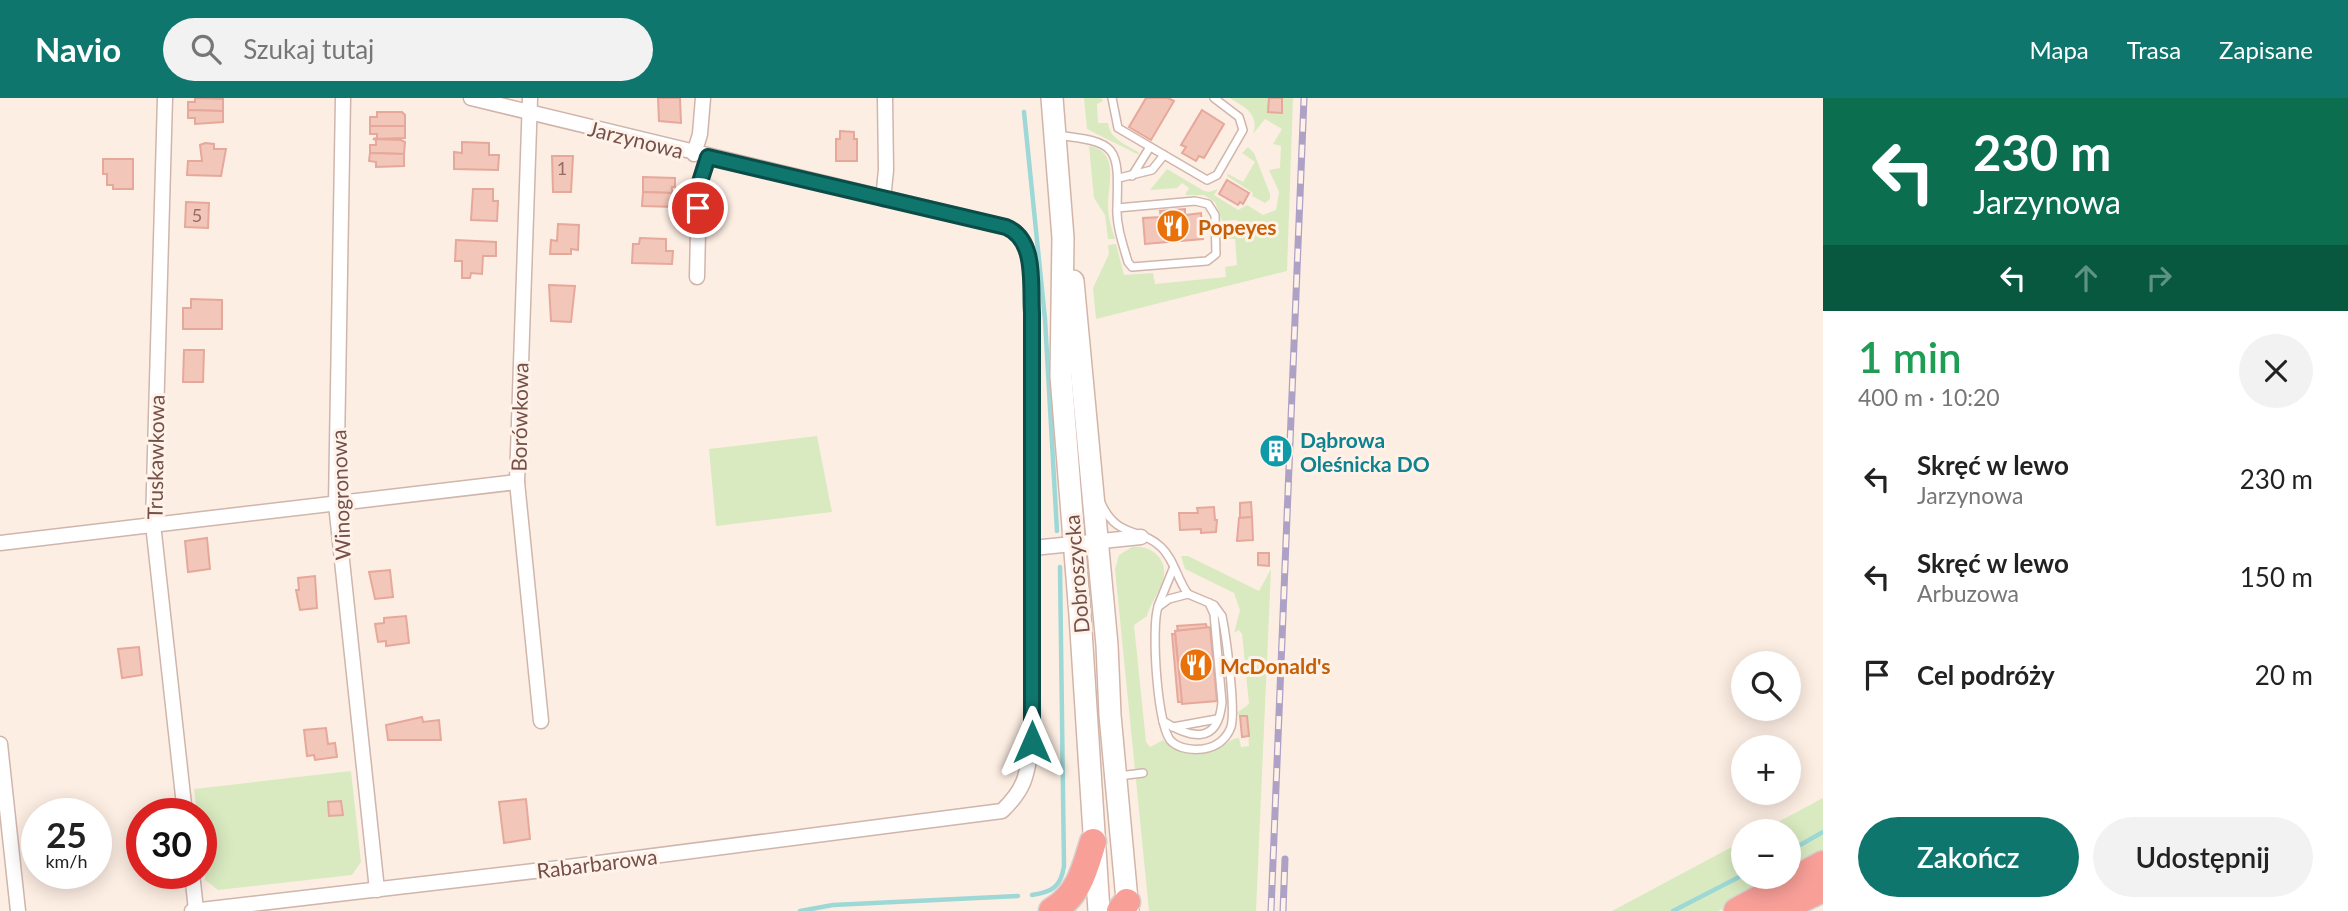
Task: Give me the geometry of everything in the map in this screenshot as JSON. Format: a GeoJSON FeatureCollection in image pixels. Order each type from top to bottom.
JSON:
{"type":"FeatureCollection","features":[{"type":"Feature","properties":{"kind":"highway"},"geometry":{"type":"LineString","coordinates":[[1052,911],[1074,894],[1082,880],[1093,842]]}},
{"type":"Feature","properties":{"kind":"highway"},"geometry":{"type":"LineString","coordinates":[[1737,911],[1823,864]]}},
{"type":"Feature","properties":{"kind":"highway"},"geometry":{"type":"LineString","coordinates":[[1776,911],[1823,889]]}},
{"type":"Feature","properties":{"kind":"main road","name":"Dobroszycka"},"geometry":{"type":"LineString","coordinates":[[1052,98],[1063,238],[1061,376],[1099,911]]}},
{"type":"Feature","properties":{"kind":"main road","name":"Dobroszycka"},"geometry":{"type":"LineString","coordinates":[[1063,238],[1073,278],[1107,645],[1125,908]]}},
{"type":"Feature","properties":{"kind":"street","name":"Truskawkowa"},"geometry":{"type":"LineString","coordinates":[[165,98],[153,524],[183,798]]}},
{"type":"Feature","properties":{"kind":"street","name":"Winogronowa"},"geometry":{"type":"LineString","coordinates":[[343,98],[336,504],[377,890]]}},
{"type":"Feature","properties":{"kind":"street","name":"Jarzynowa"},"geometry":{"type":"LineString","coordinates":[[471,98],[529,105],[701,155],[1006,227],[1021,237],[1028,253],[1032,313],[1033,548]]}},
{"type":"Feature","properties":{"kind":"street"},"geometry":{"type":"LineString","coordinates":[[697,277],[703,98]]}},
{"type":"Feature","properties":{"kind":"street"},"geometry":{"type":"LineString","coordinates":[[883,199],[886,170],[886,98]]}},
{"type":"Feature","properties":{"kind":"street","name":"Borówkowa"},"geometry":{"type":"LineString","coordinates":[[529,105],[517,482],[541,721]]}},
{"type":"Feature","properties":{"kind":"street"},"geometry":{"type":"LineString","coordinates":[[0,543],[517,482]]}},
{"type":"Feature","properties":{"kind":"street","name":"Dobroszycka"},"geometry":{"type":"LineString","coordinates":[[1097,542],[1140,537]]}},
{"type":"Feature","properties":{"kind":"street"},"geometry":{"type":"LineString","coordinates":[[1033,548],[1097,542]]}},
{"type":"Feature","properties":{"kind":"street","name":"Rabarbarowa"},"geometry":{"type":"LineString","coordinates":[[194,911],[1002,811],[1017,796],[1026,779],[1032,742],[1033,548]]}},
{"type":"Feature","properties":{"kind":"street"},"geometry":{"type":"LineString","coordinates":[[0,744],[18,911]]}},
{"type":"Feature","properties":{"kind":"street"},"geometry":{"type":"LineString","coordinates":[[193,889],[194,911]]}},
{"type":"Feature","properties":{"kind":"lane"},"geometry":{"type":"LineString","coordinates":[[1112,98],[1118,128],[1208,180],[1217,175],[1243,130],[1239,117],[1214,98]]}},
{"type":"Feature","properties":{"kind":"lane"},"geometry":{"type":"LineString","coordinates":[[1056,135],[1095,139],[1114,154],[1119,178],[1117,208],[1127,258],[1132,267],[1207,261],[1216,254],[1215,215],[1208,204],[1195,201],[1117,208]]}},
{"type":"Feature","properties":{"kind":"lane"},"geometry":{"type":"LineString","coordinates":[[1132,176],[1150,146]]}},
{"type":"Feature","properties":{"kind":"lane"},"geometry":{"type":"LineString","coordinates":[[1119,178],[1152,170],[1164,155]]}},
{"type":"Feature","properties":{"kind":"lane","name":"Dobroszycka"},"geometry":{"type":"LineString","coordinates":[[1078,340],[1090,384],[1101,501],[1111,520],[1163,549],[1188,594]]}},
{"type":"Feature","properties":{"kind":"lane"},"geometry":{"type":"LineString","coordinates":[[1158,607],[1169,599],[1188,594],[1219,610],[1223,621],[1231,725],[1221,742],[1197,749],[1172,742],[1164,731],[1153,627],[1158,607],[1173,568]]}},
{"type":"Feature","properties":{"kind":"lane"},"geometry":{"type":"LineString","coordinates":[[1163,721],[1187,735],[1197,736],[1208,731],[1217,719],[1222,702],[1214,614],[1209,603]]}},
{"type":"Feature","properties":{"kind":"lane"},"geometry":{"type":"LineString","coordinates":[[1173,727],[1217,719]]}},
{"type":"Feature","properties":{"kind":"lane"},"geometry":{"type":"LineString","coordinates":[[1115,776],[1143,773]]}},
{"type":"Feature","properties":{"kind":"green space"},"geometry":{"type":"Polygon","coordinates":[[[1084,98],[1101,98],[1103,101],[1097,104],[1098,123],[1108,123],[1115,137],[1139,155],[1087,129],[1084,98]]]}},
{"type":"Feature","properties":{"kind":"green space"},"geometry":{"type":"Polygon","coordinates":[[[1230,98],[1293,98],[1287,271],[1096,319],[1093,288],[1109,254],[1108,245],[1116,244],[1124,275],[1153,273],[1155,284],[1226,277],[1225,267],[1237,265],[1235,239],[1223,239],[1222,226],[1225,233],[1239,232],[1237,220],[1222,221],[1215,202],[1204,195],[1185,195],[1189,188],[1182,183],[1177,188],[1150,190],[1167,169],[1204,191],[1218,189],[1214,195],[1238,210],[1247,205],[1263,215],[1276,210],[1279,192],[1269,170],[1280,168],[1281,146],[1273,144],[1282,129],[1265,119],[1253,134],[1255,127],[1252,116],[1230,98]]]}},
{"type":"Feature","properties":{"kind":"green space"},"geometry":{"type":"Polygon","coordinates":[[[1089,146],[1099,149],[1109,162],[1108,211],[1115,239],[1108,239],[1105,215],[1094,198],[1089,146]]]}},
{"type":"Feature","properties":{"kind":"green space"},"geometry":{"type":"Polygon","coordinates":[[[1248,147],[1254,153],[1270,194],[1270,199],[1265,203],[1227,176],[1228,174],[1243,182],[1255,162],[1242,153],[1248,147]]]}},
{"type":"Feature","properties":{"kind":"green space"},"geometry":{"type":"Polygon","coordinates":[[[817,436],[832,512],[716,526],[709,449],[817,436]]]}},
{"type":"Feature","properties":{"kind":"green space"},"geometry":{"type":"Polygon","coordinates":[[[1132,547],[1145,548],[1157,555],[1164,570],[1164,578],[1147,616],[1134,625],[1146,742],[1150,747],[1163,740],[1190,754],[1205,754],[1239,738],[1241,747],[1249,746],[1247,716],[1237,713],[1249,704],[1242,634],[1239,630],[1234,633],[1240,610],[1234,593],[1185,569],[1181,556],[1188,556],[1259,591],[1271,569],[1256,911],[1149,911],[1115,569],[1119,555],[1132,547]]]}},
{"type":"Feature","properties":{"kind":"green space"},"geometry":{"type":"Polygon","coordinates":[[[351,771],[361,862],[352,875],[218,890],[217,798],[195,798],[194,789],[351,771]]]}},
{"type":"Feature","properties":{"kind":"green space"},"geometry":{"type":"Polygon","coordinates":[[[1823,798],[1823,852],[1801,865],[1801,819],[1784,819],[1823,798]]]}},
{"type":"Feature","properties":{"kind":"green space"},"geometry":{"type":"Polygon","coordinates":[[[1731,847],[1731,889],[1758,889],[1718,911],[1612,911],[1731,847]]]}},
{"type":"Feature","properties":{"kind":"building"},"geometry":{"type":"Polygon","coordinates":[[[195,98],[223,99],[223,111],[188,110],[188,102],[195,102],[195,98]]]}},
{"type":"Feature","properties":{"kind":"building"},"geometry":{"type":"Polygon","coordinates":[[[658,98],[680,98],[681,123],[659,121],[658,98]]]}},
{"type":"Feature","properties":{"kind":"building"},"geometry":{"type":"Polygon","coordinates":[[[1146,98],[1168,98],[1174,101],[1151,140],[1129,127],[1146,98]]]}},
{"type":"Feature","properties":{"kind":"building"},"geometry":{"type":"Polygon","coordinates":[[[1269,98],[1282,98],[1282,113],[1268,112],[1269,98]]]}},
{"type":"Feature","properties":{"kind":"building"},"geometry":{"type":"Polygon","coordinates":[[[188,110],[223,111],[223,122],[195,124],[195,118],[188,118],[188,110]]]}},
{"type":"Feature","properties":{"kind":"building"},"geometry":{"type":"Polygon","coordinates":[[[1202,110],[1224,124],[1204,158],[1199,156],[1196,161],[1182,153],[1186,147],[1181,145],[1202,110]]]}},
{"type":"Feature","properties":{"kind":"building"},"geometry":{"type":"Polygon","coordinates":[[[377,112],[402,112],[405,115],[405,126],[370,126],[370,117],[377,117],[377,112]]]}},
{"type":"Feature","properties":{"kind":"building"},"geometry":{"type":"Polygon","coordinates":[[[370,126],[405,126],[405,138],[373,139],[377,138],[377,134],[370,134],[370,126]]]}},
{"type":"Feature","properties":{"kind":"building"},"geometry":{"type":"Polygon","coordinates":[[[840,131],[854,132],[854,139],[857,139],[857,161],[836,161],[836,139],[840,139],[840,131]]]}},
{"type":"Feature","properties":{"kind":"building"},"geometry":{"type":"Polygon","coordinates":[[[373,139],[401,140],[405,142],[404,154],[370,153],[370,145],[376,145],[376,140],[373,139]]]}},
{"type":"Feature","properties":{"kind":"building"},"geometry":{"type":"Polygon","coordinates":[[[462,142],[489,143],[489,155],[499,155],[498,170],[454,169],[454,152],[462,153],[462,142]]]}},
{"type":"Feature","properties":{"kind":"building"},"geometry":{"type":"Polygon","coordinates":[[[214,144],[214,149],[226,149],[221,176],[187,175],[188,161],[202,161],[200,145],[214,144]]]}},
{"type":"Feature","properties":{"kind":"building"},"geometry":{"type":"Polygon","coordinates":[[[370,153],[404,154],[404,166],[376,167],[376,162],[369,161],[370,153]]]}},
{"type":"Feature","properties":{"kind":"building"},"geometry":{"type":"Polygon","coordinates":[[[552,156],[573,156],[571,192],[553,192],[552,156]]]}},
{"type":"Feature","properties":{"kind":"building"},"geometry":{"type":"Polygon","coordinates":[[[103,159],[133,159],[133,189],[113,189],[113,185],[107,185],[107,174],[103,174],[103,159]]]}},
{"type":"Feature","properties":{"kind":"building"},"geometry":{"type":"Polygon","coordinates":[[[643,177],[675,178],[675,187],[672,187],[672,193],[643,192],[643,177]]]}},
{"type":"Feature","properties":{"kind":"building"},"geometry":{"type":"Polygon","coordinates":[[[1227,180],[1249,193],[1243,204],[1240,202],[1238,205],[1219,194],[1227,180]]]}},
{"type":"Feature","properties":{"kind":"building"},"geometry":{"type":"Polygon","coordinates":[[[473,189],[493,189],[493,201],[498,201],[497,221],[471,220],[473,189]]]}},
{"type":"Feature","properties":{"kind":"building"},"geometry":{"type":"Polygon","coordinates":[[[643,192],[672,193],[675,207],[642,206],[643,192]]]}},
{"type":"Feature","properties":{"kind":"building"},"geometry":{"type":"Polygon","coordinates":[[[186,202],[209,203],[208,228],[185,227],[186,202]]]}},
{"type":"Feature","properties":{"kind":"building","name":"Popeyes"},"geometry":{"type":"Polygon","coordinates":[[[1185,209],[1185,215],[1201,213],[1203,239],[1145,244],[1143,218],[1161,217],[1160,211],[1185,209]]]}},
{"type":"Feature","properties":{"kind":"building"},"geometry":{"type":"Polygon","coordinates":[[[558,224],[579,225],[578,250],[571,249],[571,254],[550,254],[551,240],[557,241],[558,224]]]}},
{"type":"Feature","properties":{"kind":"building"},"geometry":{"type":"Polygon","coordinates":[[[640,238],[666,239],[666,251],[673,251],[672,264],[632,263],[633,244],[639,244],[640,238]]]}},
{"type":"Feature","properties":{"kind":"building"},"geometry":{"type":"Polygon","coordinates":[[[456,240],[496,242],[496,256],[483,256],[482,274],[471,273],[470,278],[462,278],[462,261],[455,261],[456,240]]]}},
{"type":"Feature","properties":{"kind":"building"},"geometry":{"type":"Polygon","coordinates":[[[549,285],[575,286],[571,322],[551,321],[549,285]]]}},
{"type":"Feature","properties":{"kind":"building"},"geometry":{"type":"Polygon","coordinates":[[[191,299],[222,300],[222,329],[183,329],[183,308],[191,308],[191,299]]]}},
{"type":"Feature","properties":{"kind":"building"},"geometry":{"type":"Polygon","coordinates":[[[184,350],[204,350],[203,382],[183,382],[184,350]]]}},
{"type":"Feature","properties":{"kind":"building"},"geometry":{"type":"Polygon","coordinates":[[[1262,443],[1271,444],[1270,458],[1261,457],[1262,443]]]}},
{"type":"Feature","properties":{"kind":"building","name":"Dąbrowa Oleśnicka DO"},"geometry":{"type":"Polygon","coordinates":[[[1270,443],[1281,444],[1281,459],[1270,458],[1270,443]]]}},
{"type":"Feature","properties":{"kind":"building"},"geometry":{"type":"Polygon","coordinates":[[[1251,502],[1252,517],[1240,518],[1240,503],[1251,502]]]}},
{"type":"Feature","properties":{"kind":"building"},"geometry":{"type":"Polygon","coordinates":[[[1214,507],[1216,532],[1201,533],[1201,529],[1180,530],[1179,513],[1198,513],[1197,508],[1214,507]]]}},
{"type":"Feature","properties":{"kind":"building"},"geometry":{"type":"Polygon","coordinates":[[[1252,517],[1253,540],[1237,541],[1239,518],[1252,517]]]}},
{"type":"Feature","properties":{"kind":"building"},"geometry":{"type":"Polygon","coordinates":[[[207,538],[210,569],[188,572],[185,541],[207,538]]]}},
{"type":"Feature","properties":{"kind":"building"},"geometry":{"type":"Polygon","coordinates":[[[1258,553],[1269,553],[1269,566],[1258,565],[1258,553]]]}},
{"type":"Feature","properties":{"kind":"building"},"geometry":{"type":"Polygon","coordinates":[[[390,570],[393,597],[375,599],[369,572],[390,570]]]}},
{"type":"Feature","properties":{"kind":"building"},"geometry":{"type":"Polygon","coordinates":[[[315,576],[317,608],[300,610],[296,590],[299,590],[298,578],[315,576]]]}},
{"type":"Feature","properties":{"kind":"building"},"geometry":{"type":"Polygon","coordinates":[[[406,616],[409,643],[386,646],[386,641],[378,642],[375,624],[384,623],[384,618],[406,616]]]}},
{"type":"Feature","properties":{"kind":"building"},"geometry":{"type":"Polygon","coordinates":[[[1206,624],[1207,628],[1178,631],[1177,626],[1206,624]]]}},
{"type":"Feature","properties":{"kind":"building","name":"McDonald's"},"geometry":{"type":"Polygon","coordinates":[[[1210,627],[1217,701],[1182,704],[1175,631],[1210,627]]]}},
{"type":"Feature","properties":{"kind":"building"},"geometry":{"type":"Polygon","coordinates":[[[1172,634],[1175,634],[1182,702],[1178,702],[1172,634]]]}},
{"type":"Feature","properties":{"kind":"building"},"geometry":{"type":"Polygon","coordinates":[[[139,647],[142,675],[122,678],[118,649],[139,647]]]}},
{"type":"Feature","properties":{"kind":"building"},"geometry":{"type":"Polygon","coordinates":[[[1240,716],[1247,716],[1249,736],[1242,737],[1240,716]]]}},
{"type":"Feature","properties":{"kind":"building"},"geometry":{"type":"Polygon","coordinates":[[[422,717],[423,722],[439,720],[441,740],[388,740],[386,725],[422,717]]]}},
{"type":"Feature","properties":{"kind":"building"},"geometry":{"type":"Polygon","coordinates":[[[326,728],[328,744],[335,743],[337,757],[315,760],[314,755],[307,756],[304,730],[326,728]]]}},
{"type":"Feature","properties":{"kind":"building"},"geometry":{"type":"Polygon","coordinates":[[[526,799],[530,839],[504,843],[499,802],[526,799]]]}},
{"type":"Feature","properties":{"kind":"building"},"geometry":{"type":"Polygon","coordinates":[[[341,801],[343,815],[329,816],[328,802],[341,801]]]}},
{"type":"Feature","properties":{"kind":"waterway"},"geometry":{"type":"LineString","coordinates":[[1024,112],[1045,319],[1057,531]]}},
{"type":"Feature","properties":{"kind":"waterway"},"geometry":{"type":"LineString","coordinates":[[1032,895],[1045,892],[1058,884],[1064,866],[1060,567]]}},
{"type":"Feature","properties":{"kind":"waterway"},"geometry":{"type":"LineString","coordinates":[[1801,845],[1823,832]]}},
{"type":"Feature","properties":{"kind":"waterway"},"geometry":{"type":"LineString","coordinates":[[1673,911],[1731,881]]}},
{"type":"Feature","properties":{"kind":"waterway"},"geometry":{"type":"LineString","coordinates":[[800,911],[833,905],[1018,896]]}},
{"type":"Feature","properties":{"kind":"railway"},"geometry":{"type":"LineString","coordinates":[[1271,911],[1304,98]]}},
{"type":"Feature","properties":{"kind":"railway"},"geometry":{"type":"LineString","coordinates":[[1283,911],[1285,859]]}},
{"type":"Feature","properties":{"kind":"place","name":"Popeyes"},"geometry":{"type":"Point","coordinates":[1173,226]}},
{"type":"Feature","properties":{"kind":"place","name":"Dąbrowa Oleśnicka DO"},"geometry":{"type":"Point","coordinates":[1276,451]}},
{"type":"Feature","properties":{"kind":"place","name":"McDonald's"},"geometry":{"type":"Point","coordinates":[1196,665]}},
{"type":"Feature","properties":{"kind":"route"},"geometry":{"type":"LineString","coordinates":[[698,208],[699,185],[708,157],[1006,227],[1021,237],[1028,253],[1032,313],[1032,742]]}}]}
